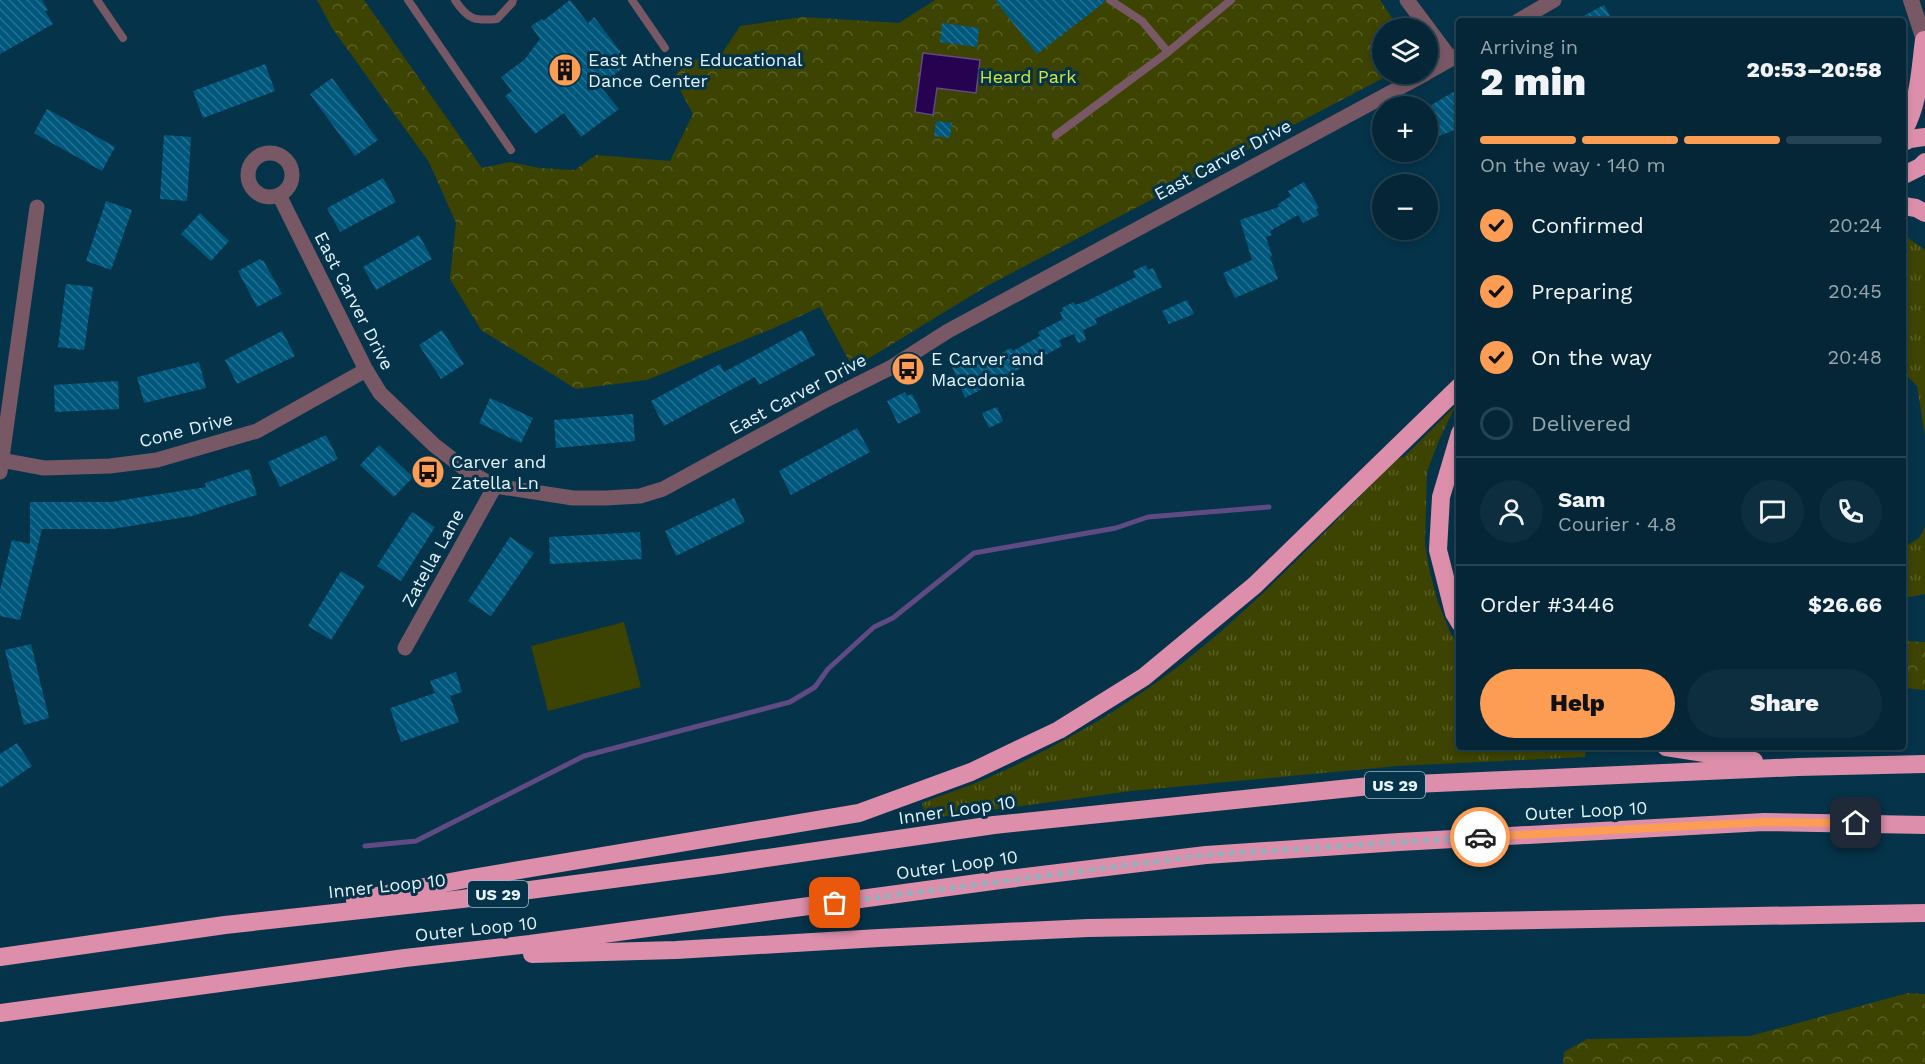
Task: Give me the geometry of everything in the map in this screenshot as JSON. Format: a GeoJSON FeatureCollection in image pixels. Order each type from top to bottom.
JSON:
{"type":"FeatureCollection","features":[{"type":"Feature","properties":{"kind":"highway"},"geometry":{"type":"LineString","coordinates":[[1906,126],[1911,117],[1918,87],[1924,42]]}},
{"type":"Feature","properties":{"kind":"highway"},"geometry":{"type":"LineString","coordinates":[[1906,141],[1925,137]]}},
{"type":"Feature","properties":{"kind":"highway"},"geometry":{"type":"LineString","coordinates":[[1906,174],[1925,162]]}},
{"type":"Feature","properties":{"kind":"highway"},"geometry":{"type":"LineString","coordinates":[[1906,206],[1925,213]]}},
{"type":"Feature","properties":{"kind":"highway"},"geometry":{"type":"LineString","coordinates":[[225,925],[466,879],[859,813],[971,772],[1059,730],[1144,677],[1255,585],[1456,390]]}},
{"type":"Feature","properties":{"kind":"highway"},"geometry":{"type":"LineString","coordinates":[[1456,446],[1441,497],[1438,550],[1456,616]]}},
{"type":"Feature","properties":{"kind":"highway"},"geometry":{"type":"LineString","coordinates":[[1686,750],[1797,767]]}},
{"type":"Feature","properties":{"kind":"highway","name":"Inner Loop 10"},"geometry":{"type":"LineString","coordinates":[[0,957],[225,925],[486,896],[994,825],[1370,786],[1797,767],[1925,764]]}},
{"type":"Feature","properties":{"kind":"highway","name":"Outer Loop 10"},"geometry":{"type":"LineString","coordinates":[[0,1013],[405,958],[542,943],[1000,880],[1206,855],[1764,822],[1925,825]]}},
{"type":"Feature","properties":{"kind":"highway"},"geometry":{"type":"LineString","coordinates":[[405,958],[676,950],[1088,928],[1925,913]]}},
{"type":"Feature","properties":{"kind":"street"},"geometry":{"type":"LineString","coordinates":[[1407,0],[1455,57]]}},
{"type":"Feature","properties":{"kind":"street"},"geometry":{"type":"LineString","coordinates":[[1523,18],[1554,0]]}},
{"type":"Feature","properties":{"kind":"street"},"geometry":{"type":"LineString","coordinates":[[1911,0],[1924,42]]}},
{"type":"Feature","properties":{"kind":"street","name":"East Carver Drive"},"geometry":{"type":"LineString","coordinates":[[1438,66],[1455,57]]}},
{"type":"Feature","properties":{"kind":"street","name":"East Carver Drive"},"geometry":{"type":"LineString","coordinates":[[279,195],[366,370],[380,393],[434,445],[469,472],[495,486],[573,498],[640,496],[663,489],[805,411],[890,368],[948,331],[1406,84]]}},
{"type":"Feature","properties":{"kind":"street"},"geometry":{"type":"LineString","coordinates":[[1,464],[37,207]]}},
{"type":"Feature","properties":{"kind":"street","name":"Cone Drive"},"geometry":{"type":"LineString","coordinates":[[1,464],[44,468],[110,466],[157,460],[257,431],[366,370]]}},
{"type":"Feature","properties":{"kind":"street","name":"Zatella Lane"},"geometry":{"type":"LineString","coordinates":[[405,648],[495,486]]}},
{"type":"Feature","properties":{"kind":"lane"},"geometry":{"type":"LineString","coordinates":[[98,0],[123,38]]}},
{"type":"Feature","properties":{"kind":"lane"},"geometry":{"type":"LineString","coordinates":[[408,0],[511,150]]}},
{"type":"Feature","properties":{"kind":"lane"},"geometry":{"type":"LineString","coordinates":[[455,0],[467,15],[478,20],[497,19],[513,0]]}},
{"type":"Feature","properties":{"kind":"lane"},"geometry":{"type":"LineString","coordinates":[[632,0],[664,48]]}},
{"type":"Feature","properties":{"kind":"lane"},"geometry":{"type":"LineString","coordinates":[[1110,0],[1142,21],[1168,52]]}},
{"type":"Feature","properties":{"kind":"lane"},"geometry":{"type":"LineString","coordinates":[[1056,135],[1168,52],[1231,0]]}},
{"type":"Feature","properties":{"kind":"green space","name":"Heard Park"},"geometry":{"type":"Polygon","coordinates":[[[317,0],[364,0],[482,168],[510,162],[540,168],[575,170],[596,155],[670,161],[693,114],[673,77],[691,60],[719,58],[740,26],[803,17],[899,23],[935,0],[1380,0],[1392,18],[1372,18],[1372,84],[987,286],[853,368],[820,307],[647,380],[576,389],[481,330],[450,279],[456,223],[429,162],[332,28],[317,0]]]}},
{"type":"Feature","properties":{"kind":"green space"},"geometry":{"type":"Polygon","coordinates":[[[1906,236],[1925,250],[1925,436],[1917,386],[1906,375],[1906,236]]]}},
{"type":"Feature","properties":{"kind":"green space"},"geometry":{"type":"Polygon","coordinates":[[[1456,405],[1427,472],[1425,544],[1438,602],[1456,642],[1456,750],[1586,750],[1585,757],[1398,766],[1131,791],[925,819],[922,803],[982,781],[1018,764],[1075,734],[1156,683],[1206,644],[1256,600],[1398,458],[1404,457],[1456,405]]]}},
{"type":"Feature","properties":{"kind":"green space"},"geometry":{"type":"Polygon","coordinates":[[[1925,527],[1925,594],[1906,598],[1906,546],[1919,538],[1925,527]]]}},
{"type":"Feature","properties":{"kind":"green space"},"geometry":{"type":"Polygon","coordinates":[[[624,622],[641,687],[548,711],[531,646],[624,622]]]}},
{"type":"Feature","properties":{"kind":"green space"},"geometry":{"type":"Polygon","coordinates":[[[1906,641],[1925,642],[1925,690],[1906,688],[1906,641]]]}},
{"type":"Feature","properties":{"kind":"green space"},"geometry":{"type":"Polygon","coordinates":[[[1908,993],[1925,994],[1925,1064],[1563,1064],[1564,1052],[1587,1039],[1750,1036],[1908,993]]]}},
{"type":"Feature","properties":{"kind":"shaded area"},"geometry":{"type":"Polygon","coordinates":[[[923,53],[980,60],[976,93],[937,88],[933,115],[915,112],[923,53]]]}},
{"type":"Feature","properties":{"kind":"building"},"geometry":{"type":"Polygon","coordinates":[[[0,0],[42,0],[48,10],[45,11],[53,24],[0,54],[0,0]]]}},
{"type":"Feature","properties":{"kind":"building","name":"East Athens Educational Dance Center"},"geometry":{"type":"Polygon","coordinates":[[[570,0],[588,23],[594,17],[629,63],[600,86],[619,109],[581,137],[564,113],[535,134],[505,96],[512,91],[501,77],[524,60],[540,39],[531,26],[542,19],[543,21],[570,0]]]}},
{"type":"Feature","properties":{"kind":"building"},"geometry":{"type":"Polygon","coordinates":[[[995,0],[1104,0],[1105,2],[1037,54],[995,0]]]}},
{"type":"Feature","properties":{"kind":"building"},"geometry":{"type":"Polygon","coordinates":[[[1604,5],[1611,18],[1580,18],[1604,5]]]}},
{"type":"Feature","properties":{"kind":"building"},"geometry":{"type":"Polygon","coordinates":[[[942,23],[979,28],[977,47],[940,42],[942,23]]]}},
{"type":"Feature","properties":{"kind":"building"},"geometry":{"type":"Polygon","coordinates":[[[265,64],[275,91],[203,118],[193,91],[265,64]]]}},
{"type":"Feature","properties":{"kind":"building"},"geometry":{"type":"Polygon","coordinates":[[[332,78],[378,140],[355,156],[310,94],[332,78]]]}},
{"type":"Feature","properties":{"kind":"building"},"geometry":{"type":"Polygon","coordinates":[[[1456,90],[1456,130],[1438,136],[1438,101],[1456,90]]]}},
{"type":"Feature","properties":{"kind":"building"},"geometry":{"type":"Polygon","coordinates":[[[47,109],[115,147],[102,171],[34,133],[47,109]]]}},
{"type":"Feature","properties":{"kind":"building"},"geometry":{"type":"Polygon","coordinates":[[[936,121],[952,123],[950,138],[934,136],[936,121]]]}},
{"type":"Feature","properties":{"kind":"building"},"geometry":{"type":"Polygon","coordinates":[[[164,135],[191,137],[187,201],[160,199],[164,135]]]}},
{"type":"Feature","properties":{"kind":"building"},"geometry":{"type":"Polygon","coordinates":[[[383,178],[396,202],[340,232],[327,208],[383,178]]]}},
{"type":"Feature","properties":{"kind":"building"},"geometry":{"type":"Polygon","coordinates":[[[1304,182],[1319,208],[1316,209],[1319,215],[1303,223],[1298,215],[1270,231],[1272,235],[1266,237],[1278,279],[1235,298],[1223,273],[1252,260],[1240,220],[1279,207],[1278,204],[1291,196],[1288,191],[1304,182]]]}},
{"type":"Feature","properties":{"kind":"building"},"geometry":{"type":"Polygon","coordinates":[[[106,201],[132,210],[111,270],[86,261],[106,201]]]}},
{"type":"Feature","properties":{"kind":"building"},"geometry":{"type":"Polygon","coordinates":[[[200,213],[229,241],[211,261],[181,234],[200,213]]]}},
{"type":"Feature","properties":{"kind":"building"},"geometry":{"type":"Polygon","coordinates":[[[419,235],[432,259],[376,290],[363,267],[419,235]]]}},
{"type":"Feature","properties":{"kind":"building"},"geometry":{"type":"Polygon","coordinates":[[[260,259],[263,260],[282,294],[257,307],[238,271],[260,259]]]}},
{"type":"Feature","properties":{"kind":"building"},"geometry":{"type":"Polygon","coordinates":[[[1146,265],[1148,270],[1153,268],[1162,287],[1095,319],[1097,324],[1083,330],[1086,340],[1078,343],[1074,334],[1059,340],[1062,346],[965,398],[951,364],[979,352],[986,361],[1011,348],[1013,351],[1040,336],[1038,332],[1063,319],[1060,312],[1063,311],[1062,308],[1074,302],[1075,305],[1087,301],[1136,277],[1133,271],[1146,265]]]}},
{"type":"Feature","properties":{"kind":"building"},"geometry":{"type":"Polygon","coordinates":[[[66,284],[93,287],[84,350],[58,347],[66,284]]]}},
{"type":"Feature","properties":{"kind":"building"},"geometry":{"type":"Polygon","coordinates":[[[1187,300],[1194,314],[1169,324],[1162,311],[1187,300]]]}},
{"type":"Feature","properties":{"kind":"building"},"geometry":{"type":"Polygon","coordinates":[[[442,330],[464,364],[441,379],[419,345],[442,330]]]}},
{"type":"Feature","properties":{"kind":"building"},"geometry":{"type":"Polygon","coordinates":[[[802,330],[815,355],[759,385],[755,377],[664,426],[651,401],[720,364],[724,372],[802,330]]]}},
{"type":"Feature","properties":{"kind":"building"},"geometry":{"type":"Polygon","coordinates":[[[282,331],[295,356],[237,384],[225,360],[282,331]]]}},
{"type":"Feature","properties":{"kind":"building"},"geometry":{"type":"Polygon","coordinates":[[[199,362],[206,388],[144,403],[137,377],[199,362]]]}},
{"type":"Feature","properties":{"kind":"building"},"geometry":{"type":"Polygon","coordinates":[[[118,381],[119,409],[55,412],[54,385],[118,381]]]}},
{"type":"Feature","properties":{"kind":"building"},"geometry":{"type":"Polygon","coordinates":[[[905,392],[907,396],[912,394],[921,412],[898,424],[887,401],[905,392]]]}},
{"type":"Feature","properties":{"kind":"building"},"geometry":{"type":"Polygon","coordinates":[[[490,398],[533,418],[521,443],[479,423],[490,398]]]}},
{"type":"Feature","properties":{"kind":"building"},"geometry":{"type":"Polygon","coordinates":[[[997,407],[1003,421],[989,428],[982,413],[997,407]]]}},
{"type":"Feature","properties":{"kind":"building"},"geometry":{"type":"Polygon","coordinates":[[[633,414],[635,441],[556,448],[554,420],[633,414]]]}},
{"type":"Feature","properties":{"kind":"building"},"geometry":{"type":"Polygon","coordinates":[[[857,428],[870,452],[791,495],[779,471],[857,428]]]}},
{"type":"Feature","properties":{"kind":"building"},"geometry":{"type":"Polygon","coordinates":[[[326,435],[338,459],[280,487],[268,462],[326,435]]]}},
{"type":"Feature","properties":{"kind":"building"},"geometry":{"type":"Polygon","coordinates":[[[379,445],[413,477],[394,497],[360,465],[379,445]]]}},
{"type":"Feature","properties":{"kind":"building"},"geometry":{"type":"Polygon","coordinates":[[[249,469],[257,495],[192,516],[112,529],[42,529],[20,620],[0,616],[0,590],[12,540],[30,544],[30,502],[112,502],[206,487],[205,483],[249,469]]]}},
{"type":"Feature","properties":{"kind":"building"},"geometry":{"type":"Polygon","coordinates":[[[734,498],[745,522],[676,556],[665,531],[734,498]]]}},
{"type":"Feature","properties":{"kind":"building"},"geometry":{"type":"Polygon","coordinates":[[[412,512],[435,527],[401,581],[377,566],[412,512]]]}},
{"type":"Feature","properties":{"kind":"building"},"geometry":{"type":"Polygon","coordinates":[[[640,532],[642,559],[550,564],[549,537],[640,532]]]}},
{"type":"Feature","properties":{"kind":"building"},"geometry":{"type":"Polygon","coordinates":[[[510,537],[534,553],[491,616],[468,601],[510,537]]]}},
{"type":"Feature","properties":{"kind":"building"},"geometry":{"type":"Polygon","coordinates":[[[341,571],[365,586],[331,640],[308,626],[341,571]]]}},
{"type":"Feature","properties":{"kind":"building"},"geometry":{"type":"Polygon","coordinates":[[[31,644],[49,718],[24,725],[5,650],[31,644]]]}},
{"type":"Feature","properties":{"kind":"building"},"geometry":{"type":"Polygon","coordinates":[[[456,672],[462,692],[450,696],[459,722],[401,742],[390,708],[435,693],[430,681],[456,672]]]}},
{"type":"Feature","properties":{"kind":"building"},"geometry":{"type":"Polygon","coordinates":[[[17,743],[32,766],[0,788],[0,754],[17,743]]]}},
{"type":"Feature","properties":{"kind":"waterway"},"geometry":{"type":"LineString","coordinates":[[365,846],[416,841],[584,756],[790,702],[815,687],[828,669],[874,627],[893,618],[974,553],[1116,528],[1148,517],[1269,507]]}},
{"type":"Feature","properties":{"kind":"way so far"},"geometry":{"type":"LineString","coordinates":[[835,903],[1206,855],[1480,837]]}},
{"type":"Feature","properties":{"kind":"place","name":"East Athens Educational Dance Center"},"geometry":{"type":"Point","coordinates":[565,70]}},
{"type":"Feature","properties":{"kind":"place","name":"E Carver and Macedonia"},"geometry":{"type":"Point","coordinates":[908,369]}},
{"type":"Feature","properties":{"kind":"place","name":"Carver and Zatella Ln"},"geometry":{"type":"Point","coordinates":[428,472]}},
{"type":"Feature","properties":{"kind":"route"},"geometry":{"type":"LineString","coordinates":[[1480,837],[1764,822],[1856,823]]}}]}
